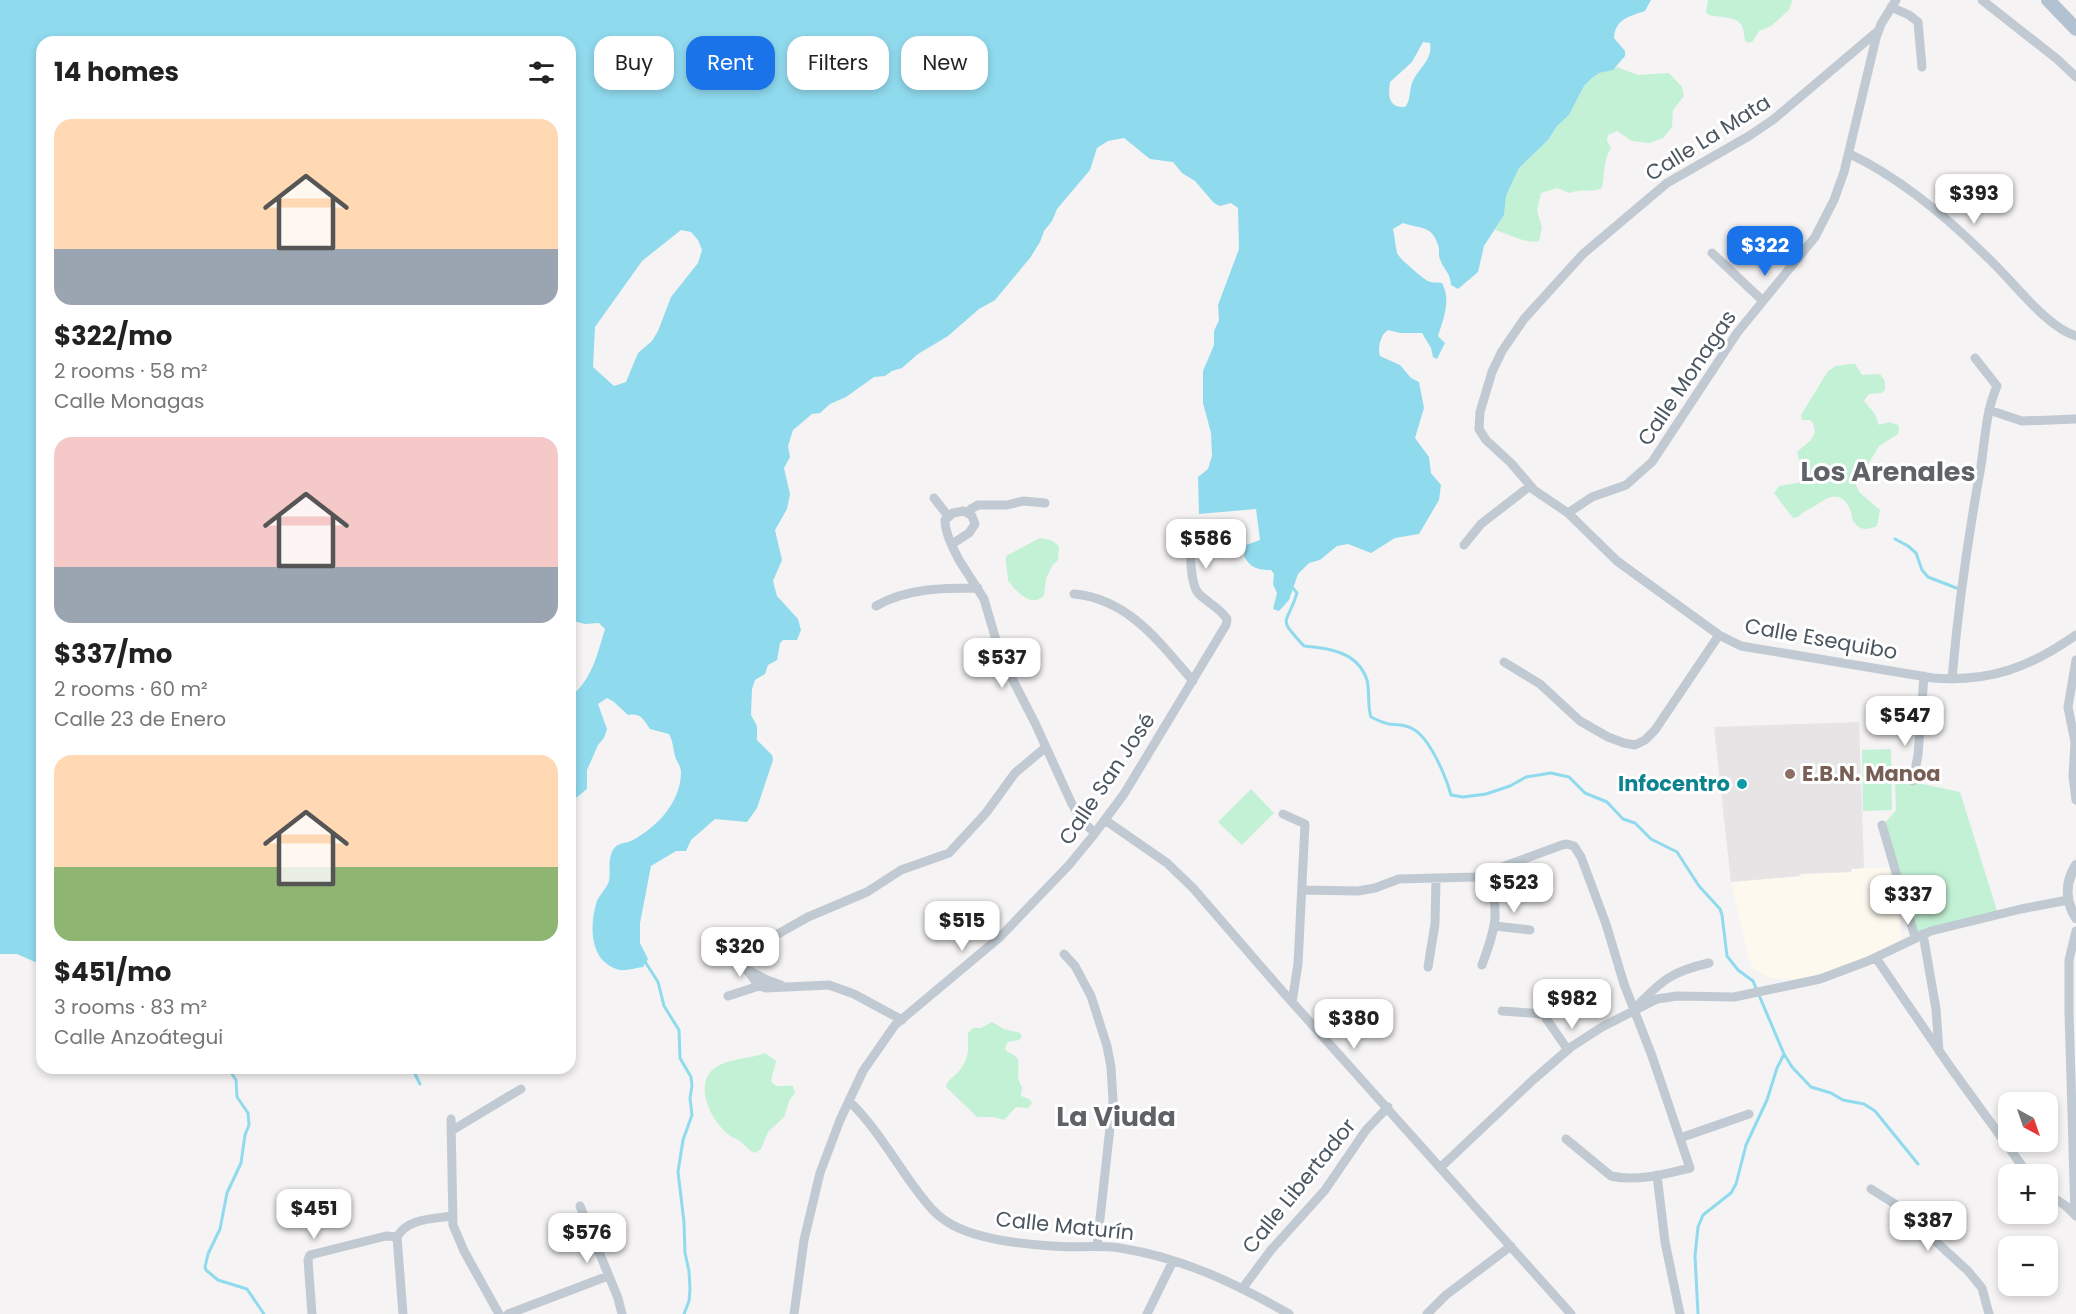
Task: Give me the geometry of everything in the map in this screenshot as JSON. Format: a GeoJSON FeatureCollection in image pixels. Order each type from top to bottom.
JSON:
{"type":"FeatureCollection","features":[{"type":"Feature","properties":{"kind":"main road"},"geometry":{"type":"LineString","coordinates":[[2048,0],[2076,29]]}},
{"type":"Feature","properties":{"kind":"street"},"geometry":{"type":"LineString","coordinates":[[1982,0],[2057,59],[2076,77]]}},
{"type":"Feature","properties":{"kind":"street"},"geometry":{"type":"LineString","coordinates":[[1893,3],[1918,22],[1922,67]]}},
{"type":"Feature","properties":{"kind":"street","name":"Calle Monagas"},"geometry":{"type":"LineString","coordinates":[[1568,513],[1592,496],[1626,485],[1652,462],[1727,347],[1820,230],[1834,200],[1850,154],[1878,31],[1893,3]]}},
{"type":"Feature","properties":{"kind":"street","name":"Calle La Mata"},"geometry":{"type":"LineString","coordinates":[[1481,434],[1478,425],[1480,412],[1492,372],[1502,351],[1524,320],[1583,254],[1667,183],[1774,119],[1878,31]]}},
{"type":"Feature","properties":{"kind":"street"},"geometry":{"type":"LineString","coordinates":[[1850,154],[1896,180],[1942,216],[1988,257],[2049,321],[2076,336]]}},
{"type":"Feature","properties":{"kind":"street"},"geometry":{"type":"LineString","coordinates":[[1712,253],[1763,301]]}},
{"type":"Feature","properties":{"kind":"street"},"geometry":{"type":"LineString","coordinates":[[1952,679],[1969,533],[1989,410],[1997,386],[1975,358]]}},
{"type":"Feature","properties":{"kind":"street"},"geometry":{"type":"LineString","coordinates":[[1989,410],[2022,421],[2076,419]]}},
{"type":"Feature","properties":{"kind":"street","name":"Calle Esequibo"},"geometry":{"type":"LineString","coordinates":[[1481,434],[1511,463],[1530,486],[1568,513],[1614,558],[1719,635],[1741,646],[1952,679],[1975,678],[2008,672],[2048,653],[2076,635]]}},
{"type":"Feature","properties":{"kind":"street"},"geometry":{"type":"LineString","coordinates":[[1464,545],[1481,524],[1530,486]]}},
{"type":"Feature","properties":{"kind":"street"},"geometry":{"type":"LineString","coordinates":[[934,498],[946,520],[959,560],[988,608],[1002,657],[1077,814],[1095,834]]}},
{"type":"Feature","properties":{"kind":"street"},"geometry":{"type":"LineString","coordinates":[[968,513],[978,505],[1007,505],[1023,501],[1045,503]]}},
{"type":"Feature","properties":{"kind":"street"},"geometry":{"type":"LineString","coordinates":[[946,520],[959,510],[968,513],[975,520],[973,529],[952,544]]}},
{"type":"Feature","properties":{"kind":"street","name":"Calle San José"},"geometry":{"type":"LineString","coordinates":[[794,1314],[801,1257],[812,1201],[829,1149],[867,1064],[890,1031],[1000,937],[1069,865],[1095,834],[1124,794],[1226,625],[1227,619],[1223,614],[1200,595],[1194,586],[1191,525]]}},
{"type":"Feature","properties":{"kind":"street"},"geometry":{"type":"LineString","coordinates":[[876,606],[895,596],[918,591],[978,588]]}},
{"type":"Feature","properties":{"kind":"street"},"geometry":{"type":"LineString","coordinates":[[1074,594],[1102,599],[1137,621],[1160,641],[1193,681]]}},
{"type":"Feature","properties":{"kind":"street"},"geometry":{"type":"LineString","coordinates":[[1504,662],[1540,684],[1570,713],[1591,729],[1616,741],[1635,745],[1645,740],[1655,730],[1719,635]]}},
{"type":"Feature","properties":{"kind":"street"},"geometry":{"type":"LineString","coordinates":[[2076,660],[2068,707],[2074,742],[2073,777],[2076,800]]}},
{"type":"Feature","properties":{"kind":"street"},"geometry":{"type":"LineString","coordinates":[[1913,781],[1918,755],[1924,676]]}},
{"type":"Feature","properties":{"kind":"street"},"geometry":{"type":"LineString","coordinates":[[740,960],[808,916],[867,892],[901,870],[949,853],[986,813],[1015,773],[1046,747]]}},
{"type":"Feature","properties":{"kind":"street"},"geometry":{"type":"LineString","coordinates":[[1283,814],[1305,824],[1298,964],[1292,1002]]}},
{"type":"Feature","properties":{"kind":"street"},"geometry":{"type":"LineString","coordinates":[[1105,820],[1177,871],[1571,1314]]}},
{"type":"Feature","properties":{"kind":"street"},"geometry":{"type":"LineString","coordinates":[[1882,825],[1919,936],[1936,1008],[1939,1051]]}},
{"type":"Feature","properties":{"kind":"street"},"geometry":{"type":"LineString","coordinates":[[1303,890],[1358,891],[1375,888],[1399,879],[1464,878],[1489,872],[1562,845],[1574,846],[1592,885],[1690,1168],[1631,1178],[1611,1176],[1566,1139]]}},
{"type":"Feature","properties":{"kind":"street"},"geometry":{"type":"LineString","coordinates":[[2076,865],[2068,883],[2068,900],[2076,918]]}},
{"type":"Feature","properties":{"kind":"street"},"geometry":{"type":"LineString","coordinates":[[1482,965],[1495,926],[1497,908],[1489,872]]}},
{"type":"Feature","properties":{"kind":"street"},"geometry":{"type":"LineString","coordinates":[[1428,967],[1434,934],[1436,878]]}},
{"type":"Feature","properties":{"kind":"street"},"geometry":{"type":"LineString","coordinates":[[1441,1167],[1523,1089],[1568,1050],[1602,1026],[1634,1010],[1667,996],[1734,997],[1820,980],[1876,958],[1919,936],[2021,909],[2068,900]]}},
{"type":"Feature","properties":{"kind":"street"},"geometry":{"type":"LineString","coordinates":[[1495,926],[1530,930]]}},
{"type":"Feature","properties":{"kind":"street"},"geometry":{"type":"LineString","coordinates":[[2075,1215],[2069,960],[2076,931]]}},
{"type":"Feature","properties":{"kind":"street"},"geometry":{"type":"LineString","coordinates":[[721,935],[759,987]]}},
{"type":"Feature","properties":{"kind":"street"},"geometry":{"type":"LineString","coordinates":[[1064,954],[1075,966],[1091,996],[1107,1046],[1111,1067],[1113,1100],[1097,1246]]}},
{"type":"Feature","properties":{"kind":"street"},"geometry":{"type":"LineString","coordinates":[[1876,958],[1939,1051],[2021,1164]]}},
{"type":"Feature","properties":{"kind":"street"},"geometry":{"type":"LineString","coordinates":[[740,960],[753,973],[767,980],[789,986]]}},
{"type":"Feature","properties":{"kind":"street"},"geometry":{"type":"LineString","coordinates":[[1634,1010],[1656,986],[1673,973],[1709,963]]}},
{"type":"Feature","properties":{"kind":"street"},"geometry":{"type":"LineString","coordinates":[[728,996],[759,987],[824,984],[835,986],[902,1020]]}},
{"type":"Feature","properties":{"kind":"street"},"geometry":{"type":"LineString","coordinates":[[1503,1011],[1543,1014],[1568,1050]]}},
{"type":"Feature","properties":{"kind":"street"},"geometry":{"type":"LineString","coordinates":[[451,1131],[521,1089]]}},
{"type":"Feature","properties":{"kind":"street","name":"Calle Maturín"},"geometry":{"type":"LineString","coordinates":[[849,1101],[938,1215],[963,1230],[1052,1246],[1097,1246],[1145,1252],[1210,1272],[1289,1314]]}},
{"type":"Feature","properties":{"kind":"street","name":"Calle Libertador"},"geometry":{"type":"LineString","coordinates":[[1242,1289],[1271,1250],[1325,1190],[1366,1130],[1388,1107]]}},
{"type":"Feature","properties":{"kind":"street"},"geometry":{"type":"LineString","coordinates":[[1680,1138],[1749,1114]]}},
{"type":"Feature","properties":{"kind":"street"},"geometry":{"type":"LineString","coordinates":[[451,1119],[452,1216],[455,1232],[498,1314]]}},
{"type":"Feature","properties":{"kind":"street"},"geometry":{"type":"LineString","coordinates":[[1657,1175],[1665,1242],[1680,1314]]}},
{"type":"Feature","properties":{"kind":"street"},"geometry":{"type":"LineString","coordinates":[[1871,1189],[1895,1204],[1968,1271],[1982,1288],[1989,1314]]}},
{"type":"Feature","properties":{"kind":"street"},"geometry":{"type":"LineString","coordinates":[[2058,1201],[2075,1215]]}},
{"type":"Feature","properties":{"kind":"street"},"geometry":{"type":"LineString","coordinates":[[580,1206],[618,1298],[622,1314]]}},
{"type":"Feature","properties":{"kind":"street"},"geometry":{"type":"LineString","coordinates":[[403,1314],[398,1237],[404,1228],[414,1223],[452,1216]]}},
{"type":"Feature","properties":{"kind":"street"},"geometry":{"type":"LineString","coordinates":[[312,1314],[310,1255],[386,1236],[398,1237]]}},
{"type":"Feature","properties":{"kind":"street"},"geometry":{"type":"LineString","coordinates":[[1427,1314],[1452,1291],[1511,1246]]}},
{"type":"Feature","properties":{"kind":"street"},"geometry":{"type":"LineString","coordinates":[[1147,1314],[1173,1261]]}},
{"type":"Feature","properties":{"kind":"street"},"geometry":{"type":"LineString","coordinates":[[508,1314],[608,1276]]}},
{"type":"Feature","properties":{"kind":"shaded area","name":"E.B.N. Manoa"},"geometry":{"type":"Polygon","coordinates":[[[1859,722],[1864,868],[1852,869],[1851,872],[1801,874],[1800,876],[1731,882],[1714,727],[1859,722]]]}},
{"type":"Feature","properties":{"kind":"shaded area"},"geometry":{"type":"Polygon","coordinates":[[[1889,867],[1902,943],[1849,968],[1800,980],[1770,978],[1751,968],[1731,882],[1889,867]]]}},
{"type":"Feature","properties":{"kind":"green space"},"geometry":{"type":"Polygon","coordinates":[[[1708,0],[1792,1],[1789,10],[1771,26],[1759,31],[1752,42],[1747,43],[1738,21],[1709,15],[1706,12],[1708,0]]]}},
{"type":"Feature","properties":{"kind":"green space"},"geometry":{"type":"Polygon","coordinates":[[[1617,67],[1638,75],[1669,73],[1682,87],[1684,96],[1673,110],[1672,127],[1663,138],[1650,143],[1632,141],[1617,131],[1608,135],[1607,140],[1611,148],[1605,163],[1602,188],[1570,193],[1557,188],[1541,193],[1537,210],[1542,228],[1539,241],[1523,240],[1495,230],[1504,215],[1506,196],[1519,168],[1548,140],[1557,126],[1569,115],[1584,86],[1599,73],[1617,67]]]}},
{"type":"Feature","properties":{"kind":"green space"},"geometry":{"type":"Polygon","coordinates":[[[1855,364],[1862,375],[1880,374],[1885,381],[1885,390],[1882,393],[1869,394],[1864,401],[1875,414],[1879,425],[1889,422],[1898,425],[1899,429],[1898,434],[1879,446],[1856,485],[1859,492],[1880,510],[1877,526],[1868,529],[1856,525],[1849,507],[1841,498],[1827,498],[1793,518],[1774,493],[1779,486],[1797,483],[1804,477],[1797,452],[1811,440],[1815,432],[1813,423],[1810,420],[1802,420],[1801,415],[1828,371],[1836,366],[1855,364]]]}},
{"type":"Feature","properties":{"kind":"green space"},"geometry":{"type":"Polygon","coordinates":[[[1040,538],[1051,540],[1059,547],[1058,560],[1052,566],[1046,579],[1044,596],[1033,600],[1024,597],[1008,581],[1006,556],[1040,538]]]}},
{"type":"Feature","properties":{"kind":"green space"},"geometry":{"type":"Polygon","coordinates":[[[1891,749],[1892,810],[1863,811],[1862,750],[1891,749]]]}},
{"type":"Feature","properties":{"kind":"green space"},"geometry":{"type":"Polygon","coordinates":[[[1895,778],[1960,792],[1998,914],[1915,937],[1883,825],[1896,810],[1895,778]]]}},
{"type":"Feature","properties":{"kind":"green space"},"geometry":{"type":"Polygon","coordinates":[[[1251,789],[1274,813],[1242,845],[1218,822],[1251,789]]]}},
{"type":"Feature","properties":{"kind":"green space"},"geometry":{"type":"Polygon","coordinates":[[[992,1022],[1004,1029],[1020,1033],[1022,1037],[1019,1040],[1008,1042],[1005,1048],[1019,1062],[1018,1076],[1022,1087],[1021,1096],[1032,1103],[1028,1108],[1016,1107],[1004,1120],[977,1117],[946,1087],[965,1062],[968,1053],[968,1033],[973,1028],[981,1028],[992,1022]]]}},
{"type":"Feature","properties":{"kind":"green space"},"geometry":{"type":"Polygon","coordinates":[[[765,1053],[776,1061],[771,1081],[778,1086],[793,1086],[795,1093],[790,1099],[784,1117],[768,1132],[761,1149],[755,1153],[729,1135],[716,1121],[707,1102],[705,1082],[709,1074],[721,1064],[765,1053]]]}},
{"type":"Feature","properties":{"kind":"water"},"geometry":{"type":"Polygon","coordinates":[[[0,0],[1651,0],[1645,11],[1624,19],[1617,26],[1614,38],[1625,51],[1625,56],[1613,70],[1599,73],[1584,86],[1569,115],[1557,126],[1548,140],[1519,168],[1506,196],[1504,215],[1484,246],[1478,272],[1458,289],[1451,285],[1439,257],[1438,245],[1429,231],[1403,223],[1393,229],[1398,255],[1425,279],[1442,283],[1445,289],[1446,309],[1438,336],[1445,343],[1437,359],[1433,357],[1431,348],[1422,333],[1400,333],[1388,330],[1379,345],[1380,356],[1400,365],[1411,378],[1419,382],[1424,408],[1415,438],[1429,457],[1431,473],[1441,485],[1439,500],[1419,534],[1395,538],[1371,553],[1348,544],[1337,546],[1320,560],[1309,563],[1298,574],[1289,600],[1279,611],[1273,609],[1277,593],[1273,584],[1274,574],[1271,570],[1252,566],[1244,556],[1246,545],[1260,540],[1256,509],[1199,514],[1198,477],[1208,469],[1212,456],[1211,433],[1203,403],[1203,371],[1214,345],[1214,331],[1219,320],[1218,305],[1239,249],[1238,208],[1231,203],[1220,206],[1214,203],[1195,181],[1182,173],[1173,162],[1150,159],[1124,138],[1108,141],[1097,148],[1090,170],[1057,209],[1030,258],[995,300],[979,309],[948,336],[918,354],[902,368],[885,376],[874,377],[846,397],[830,404],[820,413],[812,414],[793,430],[788,446],[790,457],[784,468],[790,494],[787,509],[775,530],[782,560],[773,581],[777,596],[798,619],[801,630],[797,640],[783,640],[780,643],[777,660],[768,665],[765,674],[755,680],[752,689],[751,715],[757,726],[757,740],[772,755],[773,760],[757,808],[747,822],[715,819],[691,840],[686,851],[676,851],[651,866],[640,923],[640,943],[648,959],[643,967],[622,970],[602,960],[597,951],[593,932],[594,911],[609,881],[613,850],[622,843],[642,835],[659,821],[677,793],[681,772],[669,734],[650,729],[641,718],[628,715],[607,698],[598,704],[607,729],[587,770],[587,789],[576,798],[576,691],[589,675],[605,629],[599,623],[576,622],[576,36],[36,36],[35,962],[17,954],[0,954],[0,0]],[[1423,42],[1412,62],[1390,82],[1389,96],[1395,105],[1405,107],[1407,104],[1412,83],[1427,60],[1430,43],[1423,42]],[[681,230],[642,261],[595,327],[593,367],[614,386],[626,382],[638,353],[652,341],[658,331],[671,297],[698,263],[702,250],[698,240],[691,232],[681,230]]]}},
{"type":"Feature","properties":{"kind":"waterway"},"geometry":{"type":"LineString","coordinates":[[1895,539],[1916,553],[1922,570],[1928,577],[1959,589]]}},
{"type":"Feature","properties":{"kind":"waterway"},"geometry":{"type":"LineString","coordinates":[[1291,586],[1297,593],[1286,621],[1290,630],[1304,646],[1333,650],[1350,657],[1357,663],[1367,680],[1371,717],[1387,724],[1407,726],[1419,734],[1431,749],[1451,795],[1463,797],[1486,794],[1510,786],[1526,777],[1551,773],[1569,777],[1585,793],[1607,802],[1623,819],[1635,823],[1651,839],[1677,852],[1699,886],[1720,909],[1727,956],[1738,970],[1753,981],[1784,1054],[1792,1067],[1811,1087],[1831,1093],[1843,1100],[1864,1104],[1875,1111],[1918,1164]]}},
{"type":"Feature","properties":{"kind":"waterway"},"geometry":{"type":"LineString","coordinates":[[644,960],[658,982],[664,1006],[679,1030],[680,1058],[691,1077],[692,1115],[683,1140],[678,1172],[690,1290],[684,1314]]}},
{"type":"Feature","properties":{"kind":"waterway"},"geometry":{"type":"LineString","coordinates":[[1698,1314],[1695,1256],[1698,1227],[1703,1215],[1731,1193],[1736,1184],[1746,1145],[1767,1100],[1784,1054]]}},
{"type":"Feature","properties":{"kind":"waterway"},"geometry":{"type":"LineString","coordinates":[[232,1074],[236,1080],[237,1097],[248,1113],[249,1125],[245,1135],[241,1163],[227,1193],[220,1229],[208,1254],[205,1267],[218,1280],[247,1289],[264,1314]]}},
{"type":"Feature","properties":{"kind":"waterway"},"geometry":{"type":"LineString","coordinates":[[415,1074],[420,1084]]}},
{"type":"Feature","properties":{"kind":"place","name":"E.B.N. Manoa"},"geometry":{"type":"Point","coordinates":[1790,774]}},
{"type":"Feature","properties":{"kind":"place","name":"Infocentro"},"geometry":{"type":"Point","coordinates":[1742,784]}},
{"type":"Feature","properties":{"kind":"district","name":"Los Arenales"},"geometry":{"type":"Point","coordinates":[1888,472]}},
{"type":"Feature","properties":{"kind":"district","name":"La Viuda"},"geometry":{"type":"Point","coordinates":[1116,1117]}}]}
